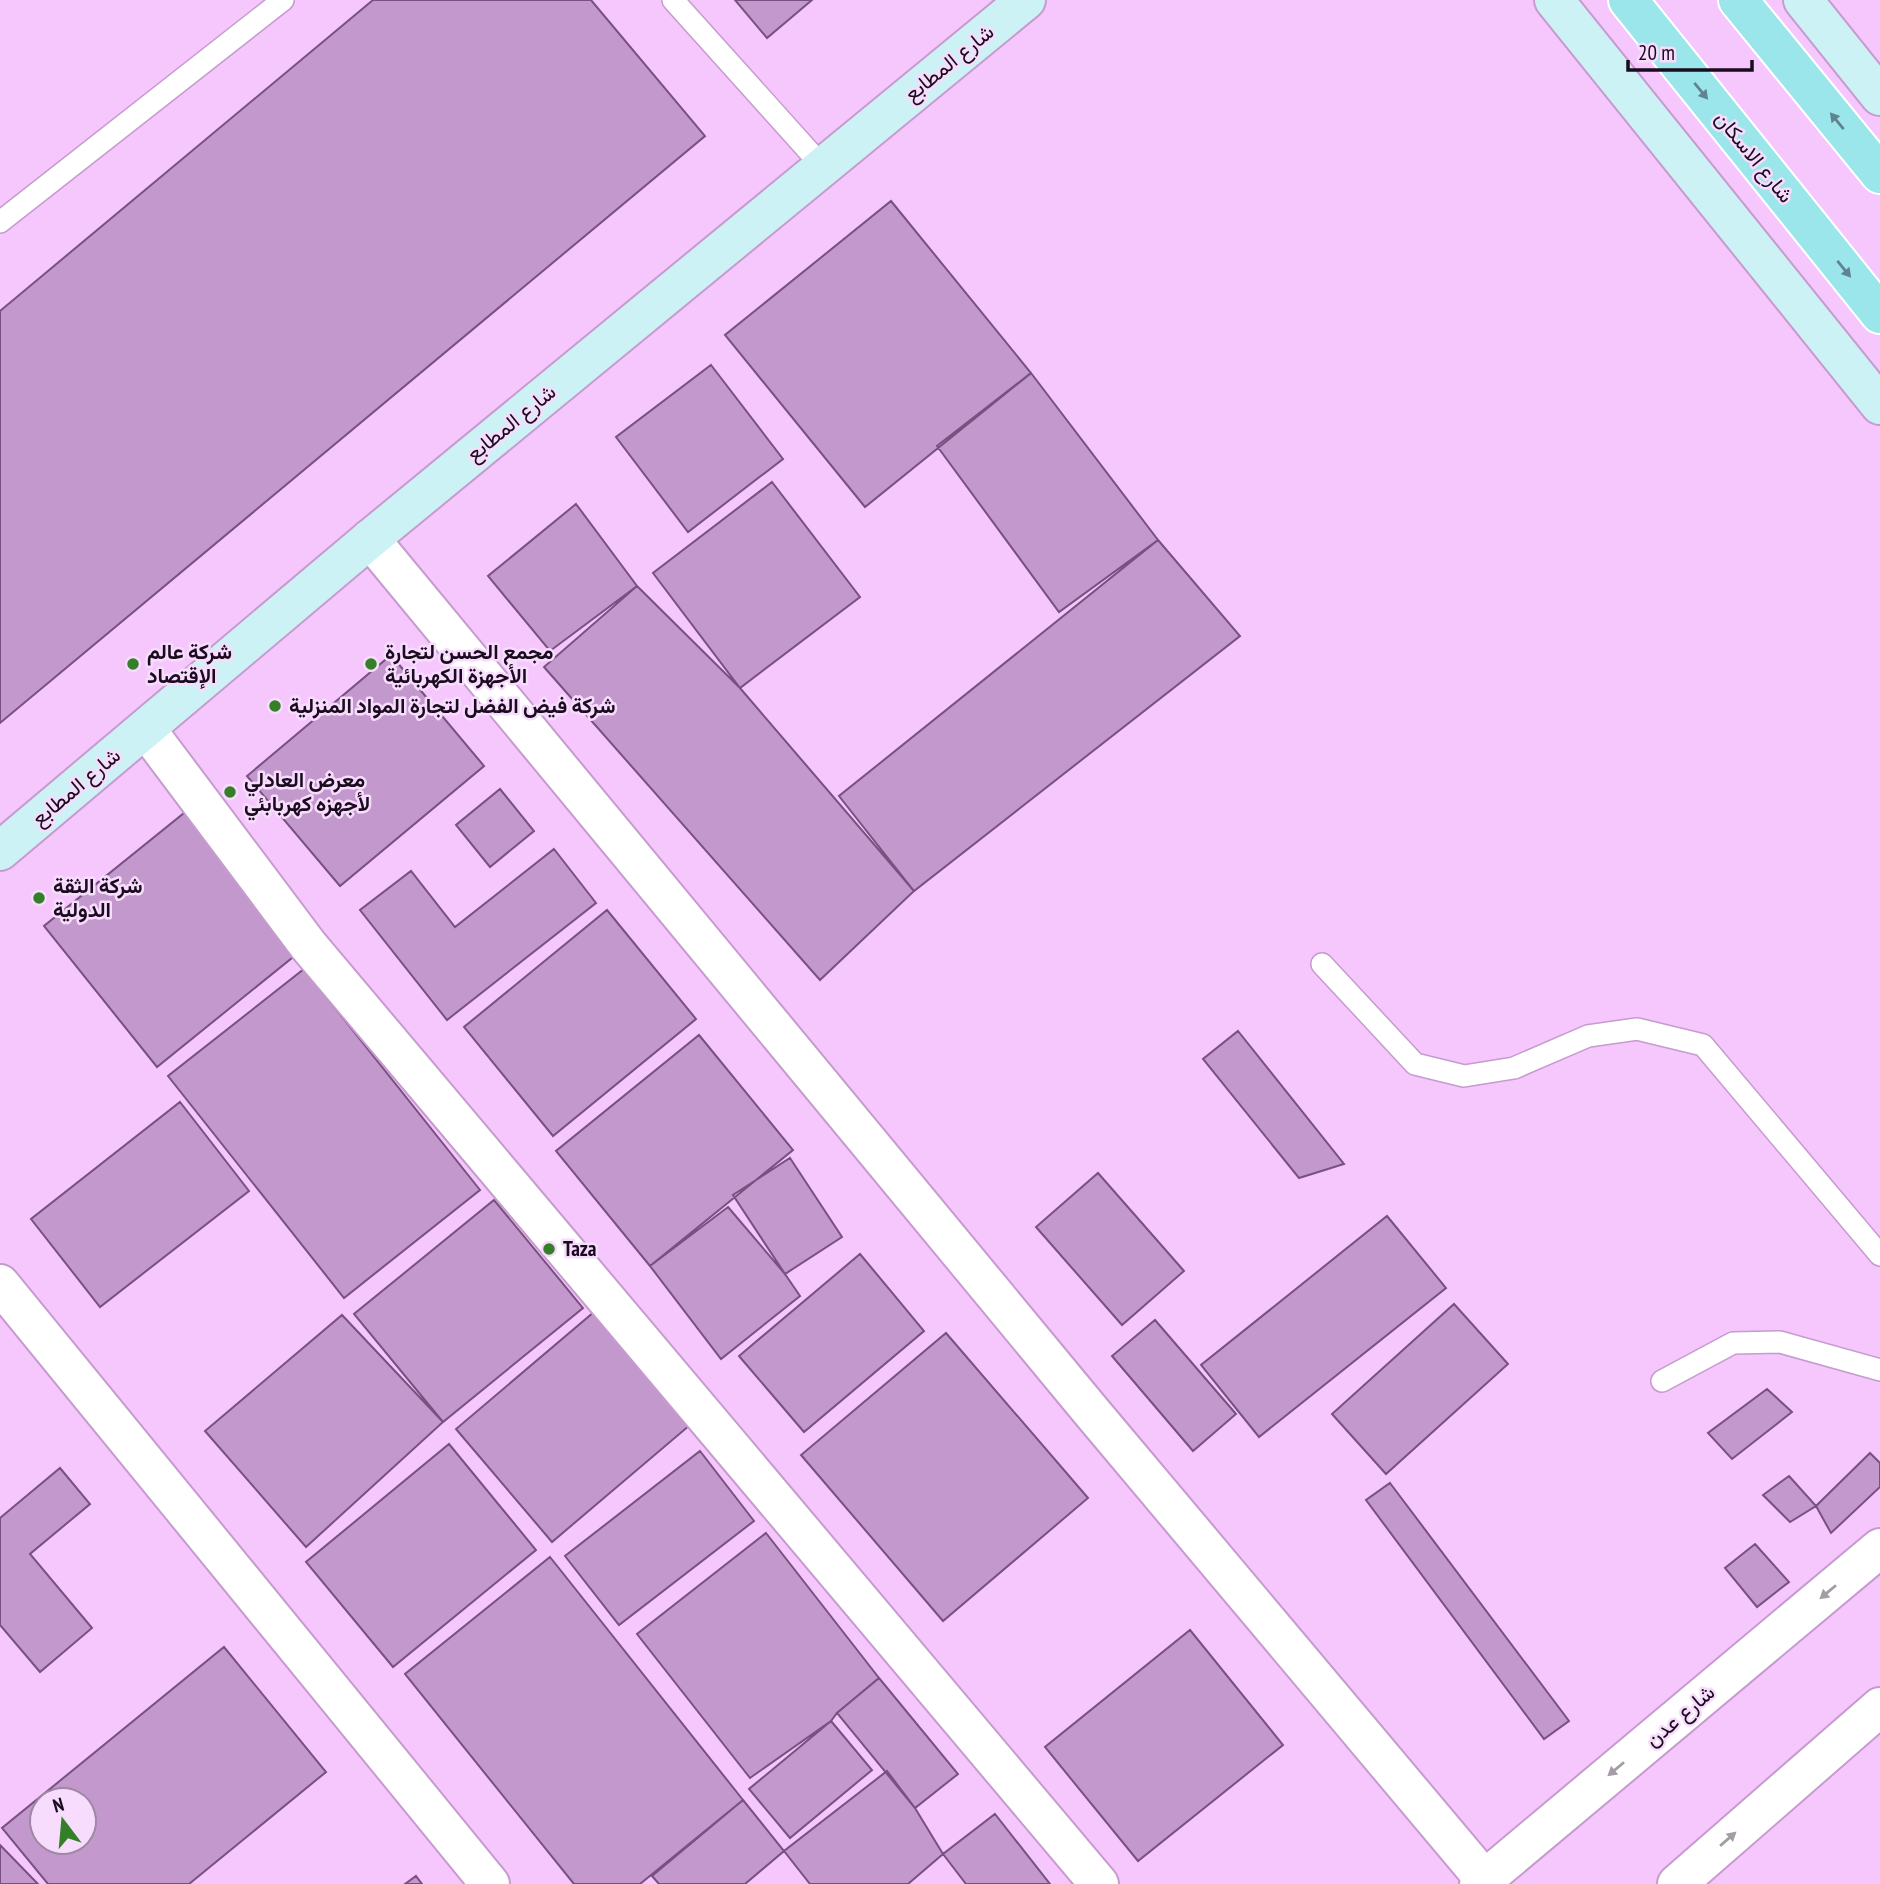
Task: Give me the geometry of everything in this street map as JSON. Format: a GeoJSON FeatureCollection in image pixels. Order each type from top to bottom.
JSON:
{"type":"FeatureCollection","features":[{"type":"Feature","properties":{"kind":"main road","name":"شارع الاسكان"},"geometry":{"type":"LineString","coordinates":[[1628,0],[1880,314]]}},
{"type":"Feature","properties":{"kind":"main road"},"geometry":{"type":"LineString","coordinates":[[1738,0],[1876,160]]}},
{"type":"Feature","properties":{"kind":"street","name":"شارع المطابع"},"geometry":{"type":"LineString","coordinates":[[0,851],[370,539],[1026,0]]}},
{"type":"Feature","properties":{"kind":"street"},"geometry":{"type":"LineString","coordinates":[[1554,0],[1880,405]]}},
{"type":"Feature","properties":{"kind":"street"},"geometry":{"type":"LineString","coordinates":[[1803,0],[1880,96]]}},
{"type":"Feature","properties":{"kind":"street"},"geometry":{"type":"LineString","coordinates":[[370,539],[1482,1882]]}},
{"type":"Feature","properties":{"kind":"street"},"geometry":{"type":"LineString","coordinates":[[146,729],[308,945],[1099,1884]]}},
{"type":"Feature","properties":{"kind":"street"},"geometry":{"type":"LineString","coordinates":[[0,1284],[490,1884]]}},
{"type":"Feature","properties":{"kind":"street","name":"شارع عدن"},"geometry":{"type":"LineString","coordinates":[[1482,1882],[1880,1548]]}},
{"type":"Feature","properties":{"kind":"street"},"geometry":{"type":"LineString","coordinates":[[1677,1884],[1880,1707]]}},
{"type":"Feature","properties":{"kind":"lane"},"geometry":{"type":"LineString","coordinates":[[0,222],[283,0]]}},
{"type":"Feature","properties":{"kind":"lane"},"geometry":{"type":"LineString","coordinates":[[673,0],[823,167]]}},
{"type":"Feature","properties":{"kind":"lane"},"geometry":{"type":"LineString","coordinates":[[1322,964],[1415,1064],[1464,1076],[1514,1068],[1588,1035],[1637,1029],[1703,1045],[1880,1255]]}},
{"type":"Feature","properties":{"kind":"lane"},"geometry":{"type":"LineString","coordinates":[[1662,1381],[1733,1343],[1780,1342],[1880,1370]]}},
{"type":"Feature","properties":{"kind":"building"},"geometry":{"type":"Polygon","coordinates":[[[373,0],[591,0],[705,136],[0,723],[0,311],[373,0]]]}},
{"type":"Feature","properties":{"kind":"building"},"geometry":{"type":"Polygon","coordinates":[[[735,0],[812,0],[767,38],[735,0]]]}},
{"type":"Feature","properties":{"kind":"building"},"geometry":{"type":"Polygon","coordinates":[[[891,201],[1031,373],[865,507],[725,335],[891,201]]]}},
{"type":"Feature","properties":{"kind":"building"},"geometry":{"type":"Polygon","coordinates":[[[711,365],[783,459],[688,532],[616,437],[711,365]]]}},
{"type":"Feature","properties":{"kind":"building"},"geometry":{"type":"Polygon","coordinates":[[[1031,373],[1158,540],[1059,612],[937,446],[1031,373]]]}},
{"type":"Feature","properties":{"kind":"building"},"geometry":{"type":"Polygon","coordinates":[[[772,482],[860,597],[740,688],[653,573],[772,482]]]}},
{"type":"Feature","properties":{"kind":"building"},"geometry":{"type":"Polygon","coordinates":[[[576,504],[637,586],[550,651],[488,576],[576,504]]]}},
{"type":"Feature","properties":{"kind":"building"},"geometry":{"type":"Polygon","coordinates":[[[1158,540],[1240,636],[914,891],[839,796],[1158,540]]]}},
{"type":"Feature","properties":{"kind":"building"},"geometry":{"type":"Polygon","coordinates":[[[637,586],[740,688],[914,891],[820,980],[544,667],[637,586]]]}},
{"type":"Feature","properties":{"kind":"building"},"geometry":{"type":"Polygon","coordinates":[[[391,655],[484,766],[340,886],[247,776],[391,655]]]}},
{"type":"Feature","properties":{"kind":"building"},"geometry":{"type":"Polygon","coordinates":[[[500,789],[534,831],[490,867],[456,825],[500,789]]]}},
{"type":"Feature","properties":{"kind":"building"},"geometry":{"type":"Polygon","coordinates":[[[194,805],[308,945],[157,1067],[44,926],[194,805]]]}},
{"type":"Feature","properties":{"kind":"building"},"geometry":{"type":"Polygon","coordinates":[[[554,849],[596,903],[447,1020],[360,910],[411,871],[455,927],[554,849]]]}},
{"type":"Feature","properties":{"kind":"building"},"geometry":{"type":"Polygon","coordinates":[[[607,910],[696,1019],[553,1136],[464,1027],[607,910]]]}},
{"type":"Feature","properties":{"kind":"building"},"geometry":{"type":"Polygon","coordinates":[[[304,969],[480,1190],[344,1298],[168,1076],[304,969]]]}},
{"type":"Feature","properties":{"kind":"building"},"geometry":{"type":"Polygon","coordinates":[[[1238,1031],[1344,1164],[1299,1178],[1203,1059],[1238,1031]]]}},
{"type":"Feature","properties":{"kind":"building"},"geometry":{"type":"Polygon","coordinates":[[[699,1035],[793,1150],[650,1266],[556,1151],[699,1035]]]}},
{"type":"Feature","properties":{"kind":"building"},"geometry":{"type":"Polygon","coordinates":[[[180,1102],[249,1191],[100,1307],[31,1219],[180,1102]]]}},
{"type":"Feature","properties":{"kind":"building"},"geometry":{"type":"Polygon","coordinates":[[[790,1158],[842,1237],[785,1274],[733,1195],[790,1158]]]}},
{"type":"Feature","properties":{"kind":"building"},"geometry":{"type":"Polygon","coordinates":[[[1098,1173],[1184,1271],[1122,1325],[1036,1227],[1098,1173]]]}},
{"type":"Feature","properties":{"kind":"building"},"geometry":{"type":"Polygon","coordinates":[[[494,1200],[583,1308],[443,1422],[354,1314],[494,1200]]]}},
{"type":"Feature","properties":{"kind":"building"},"geometry":{"type":"Polygon","coordinates":[[[728,1207],[785,1274],[800,1296],[721,1359],[650,1266],[728,1207]]]}},
{"type":"Feature","properties":{"kind":"building"},"geometry":{"type":"Polygon","coordinates":[[[1387,1216],[1446,1288],[1259,1437],[1201,1365],[1387,1216]]]}},
{"type":"Feature","properties":{"kind":"building"},"geometry":{"type":"Polygon","coordinates":[[[860,1254],[924,1331],[804,1432],[739,1356],[860,1254]]]}},
{"type":"Feature","properties":{"kind":"building"},"geometry":{"type":"Polygon","coordinates":[[[1454,1304],[1508,1364],[1386,1474],[1332,1414],[1454,1304]]]}},
{"type":"Feature","properties":{"kind":"building"},"geometry":{"type":"Polygon","coordinates":[[[594,1312],[690,1425],[552,1542],[456,1429],[594,1312]]]}},
{"type":"Feature","properties":{"kind":"building"},"geometry":{"type":"Polygon","coordinates":[[[342,1315],[443,1422],[306,1547],[205,1431],[342,1315]]]}},
{"type":"Feature","properties":{"kind":"building"},"geometry":{"type":"Polygon","coordinates":[[[1155,1320],[1236,1414],[1193,1451],[1112,1356],[1155,1320]]]}},
{"type":"Feature","properties":{"kind":"building"},"geometry":{"type":"Polygon","coordinates":[[[946,1333],[1088,1498],[943,1621],[801,1455],[946,1333]]]}},
{"type":"Feature","properties":{"kind":"building"},"geometry":{"type":"Polygon","coordinates":[[[1767,1389],[1792,1412],[1732,1459],[1708,1433],[1767,1389]]]}},
{"type":"Feature","properties":{"kind":"building"},"geometry":{"type":"Polygon","coordinates":[[[449,1444],[536,1550],[393,1667],[306,1562],[449,1444]]]}},
{"type":"Feature","properties":{"kind":"building"},"geometry":{"type":"Polygon","coordinates":[[[700,1451],[754,1521],[619,1625],[565,1556],[700,1451]]]}},
{"type":"Feature","properties":{"kind":"building"},"geometry":{"type":"Polygon","coordinates":[[[1870,1453],[1880,1463],[1880,1487],[1831,1533],[1816,1506],[1870,1453]]]}},
{"type":"Feature","properties":{"kind":"building"},"geometry":{"type":"Polygon","coordinates":[[[60,1468],[90,1504],[30,1554],[92,1628],[40,1672],[0,1625],[0,1518],[60,1468]]]}},
{"type":"Feature","properties":{"kind":"building"},"geometry":{"type":"Polygon","coordinates":[[[1789,1476],[1816,1506],[1790,1522],[1763,1495],[1789,1476]]]}},
{"type":"Feature","properties":{"kind":"building"},"geometry":{"type":"Polygon","coordinates":[[[1390,1483],[1569,1721],[1544,1739],[1366,1500],[1390,1483]]]}},
{"type":"Feature","properties":{"kind":"building"},"geometry":{"type":"Polygon","coordinates":[[[766,1533],[879,1678],[831,1721],[750,1778],[637,1634],[766,1533]]]}},
{"type":"Feature","properties":{"kind":"building"},"geometry":{"type":"Polygon","coordinates":[[[1755,1544],[1789,1582],[1757,1607],[1725,1568],[1755,1544]]]}},
{"type":"Feature","properties":{"kind":"building"},"geometry":{"type":"Polygon","coordinates":[[[550,1557],[743,1800],[640,1884],[574,1884],[405,1674],[550,1557]]]}},
{"type":"Feature","properties":{"kind":"building"},"geometry":{"type":"Polygon","coordinates":[[[1190,1630],[1283,1745],[1138,1861],[1045,1747],[1190,1630]]]}},
{"type":"Feature","properties":{"kind":"building"},"geometry":{"type":"Polygon","coordinates":[[[224,1647],[326,1772],[189,1884],[48,1884],[2,1828],[28,1807],[28,1856],[98,1856],[98,1786],[54,1786],[224,1647]]]}},
{"type":"Feature","properties":{"kind":"building"},"geometry":{"type":"Polygon","coordinates":[[[879,1678],[958,1774],[915,1808],[837,1713],[879,1678]]]}},
{"type":"Feature","properties":{"kind":"building"},"geometry":{"type":"Polygon","coordinates":[[[831,1721],[872,1770],[790,1838],[749,1789],[831,1721]]]}},
{"type":"Feature","properties":{"kind":"building"},"geometry":{"type":"Polygon","coordinates":[[[887,1771],[915,1808],[943,1854],[908,1884],[810,1884],[784,1851],[887,1771]]]}},
{"type":"Feature","properties":{"kind":"building"},"geometry":{"type":"Polygon","coordinates":[[[743,1800],[784,1851],[745,1884],[659,1884],[652,1876],[743,1800]]]}},
{"type":"Feature","properties":{"kind":"building"},"geometry":{"type":"Polygon","coordinates":[[[995,1814],[1050,1884],[966,1884],[943,1854],[995,1814]]]}},
{"type":"Feature","properties":{"kind":"building"},"geometry":{"type":"Polygon","coordinates":[[[0,1845],[38,1884],[0,1884],[0,1845]]]}},
{"type":"Feature","properties":{"kind":"building"},"geometry":{"type":"Polygon","coordinates":[[[416,1876],[422,1884],[405,1884],[416,1876]]]}},
{"type":"Feature","properties":{"kind":"place","name":"شركة عالم الإقتصاد"},"geometry":{"type":"Point","coordinates":[133,664]}},
{"type":"Feature","properties":{"kind":"place","name":"مجمع الحسن لتجارة الأجهزة الكهربائية"},"geometry":{"type":"Point","coordinates":[371,664]}},
{"type":"Feature","properties":{"kind":"place","name":"شركة فيض الفضل لتجارة المواد المنزلية"},"geometry":{"type":"Point","coordinates":[275,706]}},
{"type":"Feature","properties":{"kind":"place","name":"معرض العادلي لأجهزه كهربابئي"},"geometry":{"type":"Point","coordinates":[230,792]}},
{"type":"Feature","properties":{"kind":"place","name":"شركة الثقة الدولية"},"geometry":{"type":"Point","coordinates":[39,898]}},
{"type":"Feature","properties":{"kind":"place","name":"Taza"},"geometry":{"type":"Point","coordinates":[549,1249]}}]}
